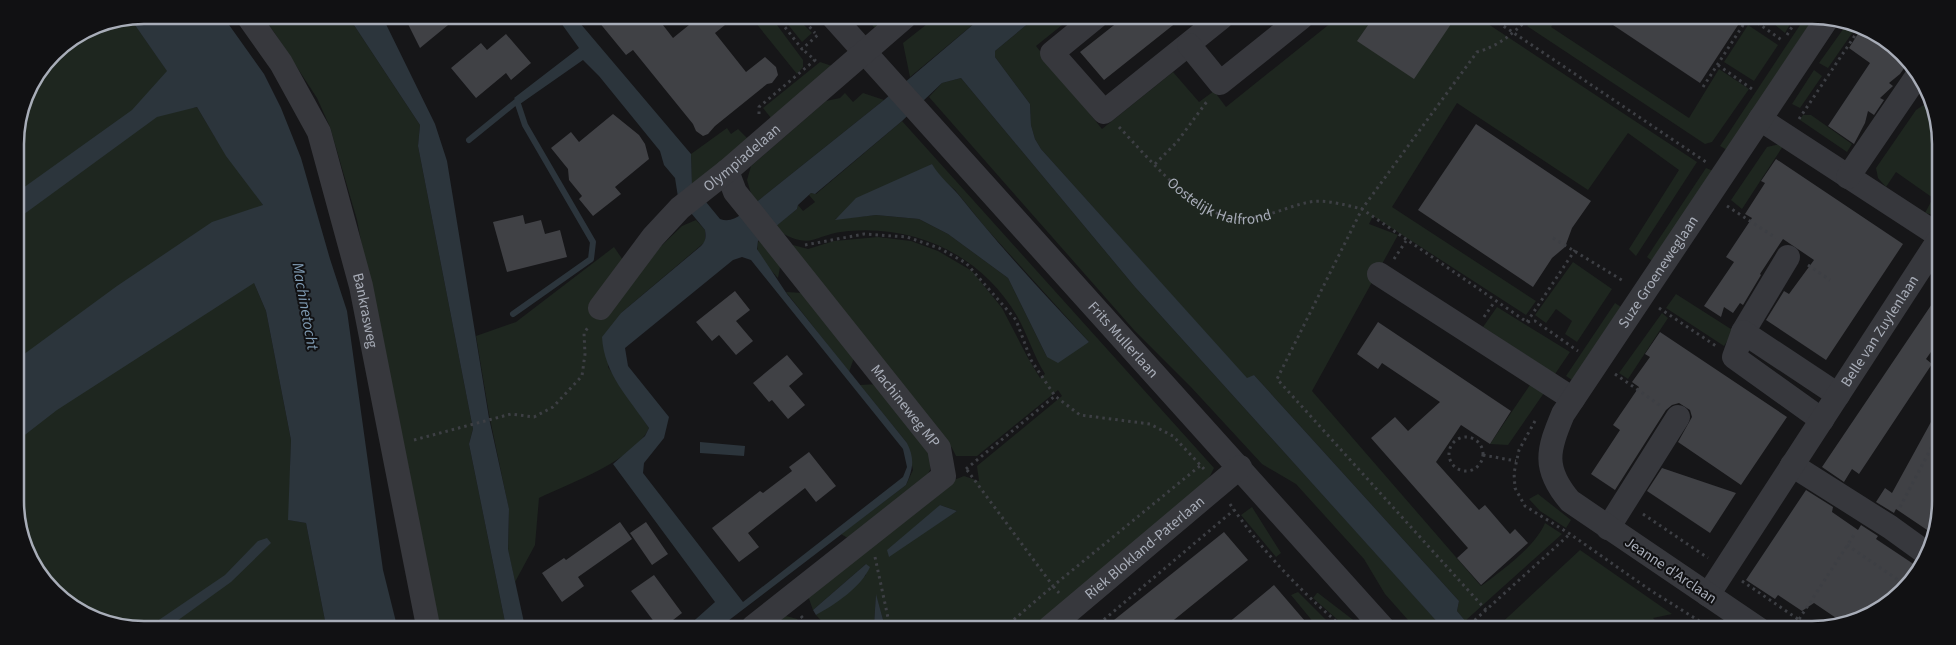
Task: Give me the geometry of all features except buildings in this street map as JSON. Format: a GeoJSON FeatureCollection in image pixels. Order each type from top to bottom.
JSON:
{"type":"FeatureCollection","features":[{"type":"Feature","properties":{"kind":"street","name":"Bankrasweg"},"geometry":{"type":"LineString","coordinates":[[253,24],[281,63],[319,132],[361,286],[427,621]]}},
{"type":"Feature","properties":{"kind":"street"},"geometry":{"type":"LineString","coordinates":[[840,24],[864,50],[896,24]]}},
{"type":"Feature","properties":{"kind":"street"},"geometry":{"type":"LineString","coordinates":[[1088,24],[1052,53],[1104,112],[1214,24]]}},
{"type":"Feature","properties":{"kind":"street"},"geometry":{"type":"LineString","coordinates":[[1188,45],[1220,83],[1294,24]]}},
{"type":"Feature","properties":{"kind":"street","name":"Suze Groeneweglaan"},"geometry":{"type":"LineString","coordinates":[[1598,522],[1570,501],[1558,487],[1550,464],[1551,444],[1563,414],[1573,399],[1588,356],[1633,289],[1710,194],[1822,25]]}},
{"type":"Feature","properties":{"kind":"street","name":"Frits Mullerlaan"},"geometry":{"type":"LineString","coordinates":[[864,50],[1377,621]]}},
{"type":"Feature","properties":{"kind":"street","name":"Olympiadelaan"},"geometry":{"type":"LineString","coordinates":[[600,308],[653,237],[680,208],[727,171],[864,50]]}},
{"type":"Feature","properties":{"kind":"street"},"geometry":{"type":"LineString","coordinates":[[1848,176],[1917,85]]}},
{"type":"Feature","properties":{"kind":"street"},"geometry":{"type":"LineString","coordinates":[[1760,119],[1932,230]]}},
{"type":"Feature","properties":{"kind":"street","name":"Machineweg MP"},"geometry":{"type":"LineString","coordinates":[[727,171],[735,192],[940,448],[944,476]]}},
{"type":"Feature","properties":{"kind":"street","name":"Belle van Zuylenlaan"},"geometry":{"type":"LineString","coordinates":[[1708,595],[1932,250]]}},
{"type":"Feature","properties":{"kind":"street"},"geometry":{"type":"LineString","coordinates":[[1788,257],[1743,332],[1734,357],[1822,420]]}},
{"type":"Feature","properties":{"kind":"street"},"geometry":{"type":"LineString","coordinates":[[1379,274],[1573,399]]}},
{"type":"Feature","properties":{"kind":"street","name":"Belle van Zuylenlaan"},"geometry":{"type":"LineString","coordinates":[[1743,332],[1838,395]]}},
{"type":"Feature","properties":{"kind":"street","name":"Jeanne d'Arclaan"},"geometry":{"type":"LineString","coordinates":[[1678,417],[1598,522],[1747,621]]}},
{"type":"Feature","properties":{"kind":"street"},"geometry":{"type":"LineString","coordinates":[[1792,465],[1890,527],[1922,550]]}},
{"type":"Feature","properties":{"kind":"street","name":"Riek Blokland-Paterlaan"},"geometry":{"type":"LineString","coordinates":[[1057,621],[1240,467]]}},
{"type":"Feature","properties":{"kind":"street"},"geometry":{"type":"LineString","coordinates":[[761,621],[944,476]]}},
{"type":"Feature","properties":{"kind":"path"},"geometry":{"type":"LineString","coordinates":[[782,24],[802,49],[829,24]]}},
{"type":"Feature","properties":{"kind":"path"},"geometry":{"type":"LineString","coordinates":[[1501,24],[1724,173]]}},
{"type":"Feature","properties":{"kind":"path"},"geometry":{"type":"LineString","coordinates":[[1486,610],[1277,380],[1362,209],[1478,52],[1492,48],[1514,33],[1523,24]]}},
{"type":"Feature","properties":{"kind":"path"},"geometry":{"type":"LineString","coordinates":[[1703,87],[1744,24]]}},
{"type":"Feature","properties":{"kind":"path"},"geometry":{"type":"LineString","coordinates":[[1759,24],[1783,41]]}},
{"type":"Feature","properties":{"kind":"path"},"geometry":{"type":"LineString","coordinates":[[1788,136],[1857,33]]}},
{"type":"Feature","properties":{"kind":"path"},"geometry":{"type":"LineString","coordinates":[[1718,65],[1752,89]]}},
{"type":"Feature","properties":{"kind":"path"},"geometry":{"type":"LineString","coordinates":[[1155,164],[1177,142],[1220,83]]}},
{"type":"Feature","properties":{"kind":"path","name":"Oostelijk Halfrond"},"geometry":{"type":"LineString","coordinates":[[1104,112],[1190,198],[1222,217],[1252,219],[1307,202],[1334,203],[1362,209]]}},
{"type":"Feature","properties":{"kind":"path"},"geometry":{"type":"LineString","coordinates":[[1710,194],[1780,242],[1788,257],[1805,264],[1830,280]]}},
{"type":"Feature","properties":{"kind":"path"},"geometry":{"type":"LineString","coordinates":[[1362,209],[1527,322],[1535,321],[1678,417]]}},
{"type":"Feature","properties":{"kind":"path"},"geometry":{"type":"LineString","coordinates":[[772,239],[794,241],[804,245],[864,234],[907,237],[939,248],[966,263],[1016,320],[1031,360],[1055,396],[1080,415],[1150,424],[1173,436],[1201,465],[1234,510],[1281,568],[1314,603],[1335,621]]}},
{"type":"Feature","properties":{"kind":"path"},"geometry":{"type":"LineString","coordinates":[[1553,238],[1575,250],[1734,357]]}},
{"type":"Feature","properties":{"kind":"path"},"geometry":{"type":"LineString","coordinates":[[1527,322],[1575,250]]}},
{"type":"Feature","properties":{"kind":"path"},"geometry":{"type":"LineString","coordinates":[[391,446],[511,414],[534,417],[553,407],[582,376],[585,354],[584,333],[600,308]]}},
{"type":"Feature","properties":{"kind":"path"},"geometry":{"type":"LineString","coordinates":[[967,470],[1055,396]]}},
{"type":"Feature","properties":{"kind":"path"},"geometry":{"type":"LineString","coordinates":[[1470,438],[1479,443],[1483,456],[1476,468],[1465,471],[1451,462],[1450,451],[1455,442],[1470,438]]}},
{"type":"Feature","properties":{"kind":"path"},"geometry":{"type":"LineString","coordinates":[[1890,527],[1932,447]]}},
{"type":"Feature","properties":{"kind":"path"},"geometry":{"type":"LineString","coordinates":[[1483,456],[1516,461]]}},
{"type":"Feature","properties":{"kind":"path"},"geometry":{"type":"LineString","coordinates":[[944,476],[958,466],[967,470],[1053,586],[1201,465]]}},
{"type":"Feature","properties":{"kind":"path"},"geometry":{"type":"LineString","coordinates":[[1102,621],[1234,510]]}},
{"type":"Feature","properties":{"kind":"path"},"geometry":{"type":"LineString","coordinates":[[1798,621],[1868,513]]}},
{"type":"Feature","properties":{"kind":"path"},"geometry":{"type":"LineString","coordinates":[[1474,621],[1570,534],[1598,522]]}},
{"type":"Feature","properties":{"kind":"path"},"geometry":{"type":"LineString","coordinates":[[870,535],[888,621]]}},
{"type":"Feature","properties":{"kind":"path"},"geometry":{"type":"LineString","coordinates":[[1847,545],[1902,582]]}},
{"type":"Feature","properties":{"kind":"shaded area"},"geometry":{"type":"Polygon","coordinates":[[[267,24],[353,24],[420,125],[418,146],[473,429],[469,444],[505,621],[433,621],[357,220],[330,127],[317,98],[267,24]]]}},
{"type":"Feature","properties":{"kind":"shaded area"},"geometry":{"type":"Polygon","coordinates":[[[757,24],[776,24],[803,60],[803,67],[797,74],[757,24]]]}},
{"type":"Feature","properties":{"kind":"shaded area"},"geometry":{"type":"Polygon","coordinates":[[[788,24],[803,24],[812,33],[802,42],[788,24]]]}},
{"type":"Feature","properties":{"kind":"shaded area"},"geometry":{"type":"Polygon","coordinates":[[[871,24],[908,24],[887,42],[871,24]]]}},
{"type":"Feature","properties":{"kind":"shaded area"},"geometry":{"type":"Polygon","coordinates":[[[927,24],[974,24],[910,77],[903,43],[927,24]]]}},
{"type":"Feature","properties":{"kind":"shaded area"},"geometry":{"type":"Polygon","coordinates":[[[1028,24],[1063,24],[1036,46],[1102,129],[1173,72],[1199,102],[1214,91],[1226,107],[1330,24],[1488,24],[1697,162],[1636,256],[1629,249],[1679,170],[1628,133],[1588,190],[1457,103],[1392,207],[1536,301],[1526,315],[1373,216],[1369,224],[1398,235],[1312,391],[1481,586],[1508,566],[1526,549],[1545,523],[1562,534],[1465,621],[1457,611],[1459,601],[1254,375],[1247,379],[1041,149],[1035,139],[1031,125],[1030,104],[995,57],[995,51],[1028,24]]]}},
{"type":"Feature","properties":{"kind":"shaded area"},"geometry":{"type":"Polygon","coordinates":[[[1529,24],[1553,24],[1551,27],[1689,118],[1719,69],[1749,89],[1712,142],[1705,144],[1527,26],[1529,24]]]}},
{"type":"Feature","properties":{"kind":"shaded area"},"geometry":{"type":"Polygon","coordinates":[[[1774,24],[1790,24],[1785,33],[1774,24]]]}},
{"type":"Feature","properties":{"kind":"shaded area"},"geometry":{"type":"Polygon","coordinates":[[[1801,24],[1810,24],[1727,150],[1720,146],[1801,24]]]}},
{"type":"Feature","properties":{"kind":"shaded area"},"geometry":{"type":"Polygon","coordinates":[[[135,25],[194,108],[197,107],[215,137],[263,205],[254,283],[266,311],[291,440],[289,520],[306,523],[325,621],[143,621],[112,617],[83,605],[71,597],[53,581],[36,555],[26,525],[24,502],[24,135],[28,112],[36,90],[48,71],[64,53],[90,36],[112,28],[135,25]]]}},
{"type":"Feature","properties":{"kind":"shaded area"},"geometry":{"type":"Polygon","coordinates":[[[1748,25],[1778,45],[1754,81],[1724,62],[1748,25]]]}},
{"type":"Feature","properties":{"kind":"shaded area"},"geometry":{"type":"Polygon","coordinates":[[[1844,28],[1853,31],[1828,68],[1819,63],[1844,28]]]}},
{"type":"Feature","properties":{"kind":"shaded area"},"geometry":{"type":"Polygon","coordinates":[[[820,62],[832,66],[771,118],[763,108],[820,62]]]}},
{"type":"Feature","properties":{"kind":"shaded area"},"geometry":{"type":"Polygon","coordinates":[[[1814,70],[1822,76],[1800,108],[1792,104],[1814,70]]]}},
{"type":"Feature","properties":{"kind":"shaded area"},"geometry":{"type":"Polygon","coordinates":[[[961,78],[1135,287],[1437,621],[1409,621],[1385,594],[1364,559],[1296,484],[1262,464],[1190,386],[1134,330],[929,97],[942,83],[961,78]]]}},
{"type":"Feature","properties":{"kind":"shaded area"},"geometry":{"type":"Polygon","coordinates":[[[845,93],[853,102],[863,93],[884,100],[754,204],[747,180],[751,166],[826,101],[840,98],[845,93]]]}},
{"type":"Feature","properties":{"kind":"shaded area"},"geometry":{"type":"Polygon","coordinates":[[[1926,104],[1930,120],[1932,197],[1896,172],[1886,187],[1878,178],[1876,168],[1916,110],[1926,104]]]}},
{"type":"Feature","properties":{"kind":"shaded area"},"geometry":{"type":"Polygon","coordinates":[[[1803,115],[1811,115],[1852,144],[1847,152],[1800,120],[1803,115]]]}},
{"type":"Feature","properties":{"kind":"shaded area"},"geometry":{"type":"Polygon","coordinates":[[[902,121],[1214,468],[1204,488],[1040,621],[883,621],[876,595],[874,621],[822,621],[816,615],[866,575],[866,564],[813,610],[808,596],[954,480],[964,476],[979,481],[977,466],[1062,396],[1058,390],[977,456],[956,456],[952,448],[788,248],[793,245],[808,249],[834,241],[878,237],[911,241],[938,251],[972,271],[1002,308],[1040,378],[1045,374],[1021,323],[1003,295],[986,277],[966,261],[923,239],[899,233],[874,230],[849,231],[805,241],[786,235],[773,228],[797,209],[798,205],[803,211],[815,202],[809,195],[811,193],[816,194],[902,121]],[[932,164],[835,219],[876,215],[919,219],[948,234],[1008,278],[1047,357],[1089,342],[985,227],[955,190],[938,176],[932,164]],[[940,505],[918,536],[957,511],[940,505]]]}},
{"type":"Feature","properties":{"kind":"shaded area"},"geometry":{"type":"Polygon","coordinates":[[[727,128],[731,134],[738,129],[748,139],[692,185],[691,154],[727,128]]]}},
{"type":"Feature","properties":{"kind":"shaded area"},"geometry":{"type":"Polygon","coordinates":[[[1785,143],[1742,209],[1731,200],[1767,147],[1785,143]]]}},
{"type":"Feature","properties":{"kind":"shaded area"},"geometry":{"type":"Polygon","coordinates":[[[1706,168],[1713,171],[1652,261],[1647,257],[1706,168]]]}},
{"type":"Feature","properties":{"kind":"shaded area"},"geometry":{"type":"Polygon","coordinates":[[[1932,200],[1932,215],[1925,213],[1932,200]]]}},
{"type":"Feature","properties":{"kind":"shaded area"},"geometry":{"type":"Polygon","coordinates":[[[696,220],[705,230],[705,242],[621,313],[608,367],[649,428],[642,440],[616,460],[584,478],[539,498],[535,545],[515,582],[508,550],[509,510],[489,414],[476,336],[516,322],[614,247],[625,263],[626,280],[682,226],[696,220]]]}},
{"type":"Feature","properties":{"kind":"shaded area"},"geometry":{"type":"Polygon","coordinates":[[[761,238],[781,262],[778,278],[759,254],[757,248],[761,238]]]}},
{"type":"Feature","properties":{"kind":"shaded area"},"geometry":{"type":"Polygon","coordinates":[[[1573,262],[1612,289],[1577,342],[1565,334],[1572,321],[1556,309],[1546,323],[1535,315],[1573,262]]]}},
{"type":"Feature","properties":{"kind":"shaded area"},"geometry":{"type":"Polygon","coordinates":[[[786,292],[804,293],[855,355],[849,372],[786,292]]]}},
{"type":"Feature","properties":{"kind":"shaded area"},"geometry":{"type":"Polygon","coordinates":[[[1676,294],[1734,331],[1724,346],[1666,308],[1676,294]]]}},
{"type":"Feature","properties":{"kind":"shaded area"},"geometry":{"type":"Polygon","coordinates":[[[1615,303],[1621,307],[1572,380],[1566,376],[1615,303]]]}},
{"type":"Feature","properties":{"kind":"shaded area"},"geometry":{"type":"Polygon","coordinates":[[[1497,307],[1570,352],[1555,374],[1483,327],[1497,307]]]}},
{"type":"Feature","properties":{"kind":"shaded area"},"geometry":{"type":"Polygon","coordinates":[[[1662,313],[1668,318],[1628,379],[1619,373],[1662,313]]]}},
{"type":"Feature","properties":{"kind":"shaded area"},"geometry":{"type":"Polygon","coordinates":[[[1532,382],[1546,390],[1508,445],[1490,444],[1532,382]]]}},
{"type":"Feature","properties":{"kind":"shaded area"},"geometry":{"type":"Polygon","coordinates":[[[879,384],[930,451],[930,470],[922,486],[851,540],[841,534],[906,485],[913,470],[907,443],[860,385],[879,384]]]}},
{"type":"Feature","properties":{"kind":"shaded area"},"geometry":{"type":"Polygon","coordinates":[[[1538,494],[1571,520],[1566,528],[1540,511],[1529,499],[1538,494]]]}},
{"type":"Feature","properties":{"kind":"shaded area"},"geometry":{"type":"Polygon","coordinates":[[[1252,507],[1281,553],[1276,557],[1241,515],[1252,507]]]}},
{"type":"Feature","properties":{"kind":"shaded area"},"geometry":{"type":"Polygon","coordinates":[[[1580,550],[1672,614],[1653,618],[1656,621],[1504,621],[1580,550]]]}},
{"type":"Feature","properties":{"kind":"shaded area"},"geometry":{"type":"Polygon","coordinates":[[[1298,592],[1327,621],[1312,621],[1291,595],[1298,592]]]}},
{"type":"Feature","properties":{"kind":"shaded area"},"geometry":{"type":"Polygon","coordinates":[[[1318,593],[1355,621],[1339,621],[1313,598],[1318,593]]]}},
{"type":"Feature","properties":{"kind":"shaded area"},"geometry":{"type":"Polygon","coordinates":[[[786,616],[798,621],[780,621],[786,616]]]}},
{"type":"Feature","properties":{"kind":"water","name":"Machinetocht"},"geometry":{"type":"Polygon","coordinates":[[[228,24],[264,74],[281,108],[301,158],[347,311],[383,570],[396,621],[325,621],[306,523],[288,520],[291,440],[266,311],[254,283],[57,410],[24,436],[24,354],[117,286],[212,222],[263,205],[226,156],[197,107],[157,117],[24,214],[24,187],[132,110],[167,71],[135,25],[228,24]]]}},
{"type":"Feature","properties":{"kind":"water"},"geometry":{"type":"Polygon","coordinates":[[[353,24],[386,24],[435,124],[447,161],[489,418],[509,509],[508,549],[524,621],[505,621],[469,444],[473,429],[418,146],[420,125],[353,24]]]}},
{"type":"Feature","properties":{"kind":"water"},"geometry":{"type":"Polygon","coordinates":[[[562,24],[581,24],[691,154],[692,185],[720,219],[730,220],[743,214],[884,100],[974,24],[1028,24],[995,51],[995,57],[1030,104],[1031,125],[1035,139],[1041,149],[1247,378],[1254,375],[1459,601],[1457,611],[1465,621],[1436,621],[1135,287],[961,78],[942,83],[902,121],[815,194],[811,193],[798,205],[797,209],[758,241],[757,249],[787,294],[907,443],[912,464],[906,485],[728,621],[694,621],[715,602],[613,464],[645,436],[649,428],[612,374],[607,363],[602,337],[621,313],[701,246],[705,239],[705,230],[678,197],[675,178],[664,165],[660,151],[599,76],[583,60],[520,104],[514,98],[579,48],[562,24]],[[742,257],[733,260],[625,348],[628,366],[669,417],[664,438],[644,463],[643,473],[743,602],[903,477],[907,467],[903,449],[751,260],[742,257]]]}},
{"type":"Feature","properties":{"kind":"water"},"geometry":{"type":"Polygon","coordinates":[[[932,164],[1008,254],[1089,342],[1058,363],[1047,357],[1008,278],[948,234],[919,219],[876,215],[835,220],[856,198],[932,164]]]}},
{"type":"Feature","properties":{"kind":"water"},"geometry":{"type":"Polygon","coordinates":[[[700,442],[745,446],[744,456],[700,453],[700,442]]]}},
{"type":"Feature","properties":{"kind":"water"},"geometry":{"type":"Polygon","coordinates":[[[940,505],[957,511],[889,557],[887,550],[940,505]]]}},
{"type":"Feature","properties":{"kind":"water"},"geometry":{"type":"Polygon","coordinates":[[[267,538],[271,543],[231,582],[177,621],[157,621],[225,575],[258,541],[267,538]]]}},
{"type":"Feature","properties":{"kind":"water"},"geometry":{"type":"Polygon","coordinates":[[[866,564],[870,567],[861,581],[840,600],[816,615],[813,610],[866,564]]]}},
{"type":"Feature","properties":{"kind":"water"},"geometry":{"type":"Polygon","coordinates":[[[876,594],[883,621],[874,621],[876,594]]]}},
{"type":"Feature","properties":{"kind":"waterway"},"geometry":{"type":"LineString","coordinates":[[469,140],[517,101],[525,125],[593,242],[591,259],[513,314]]}}]}
